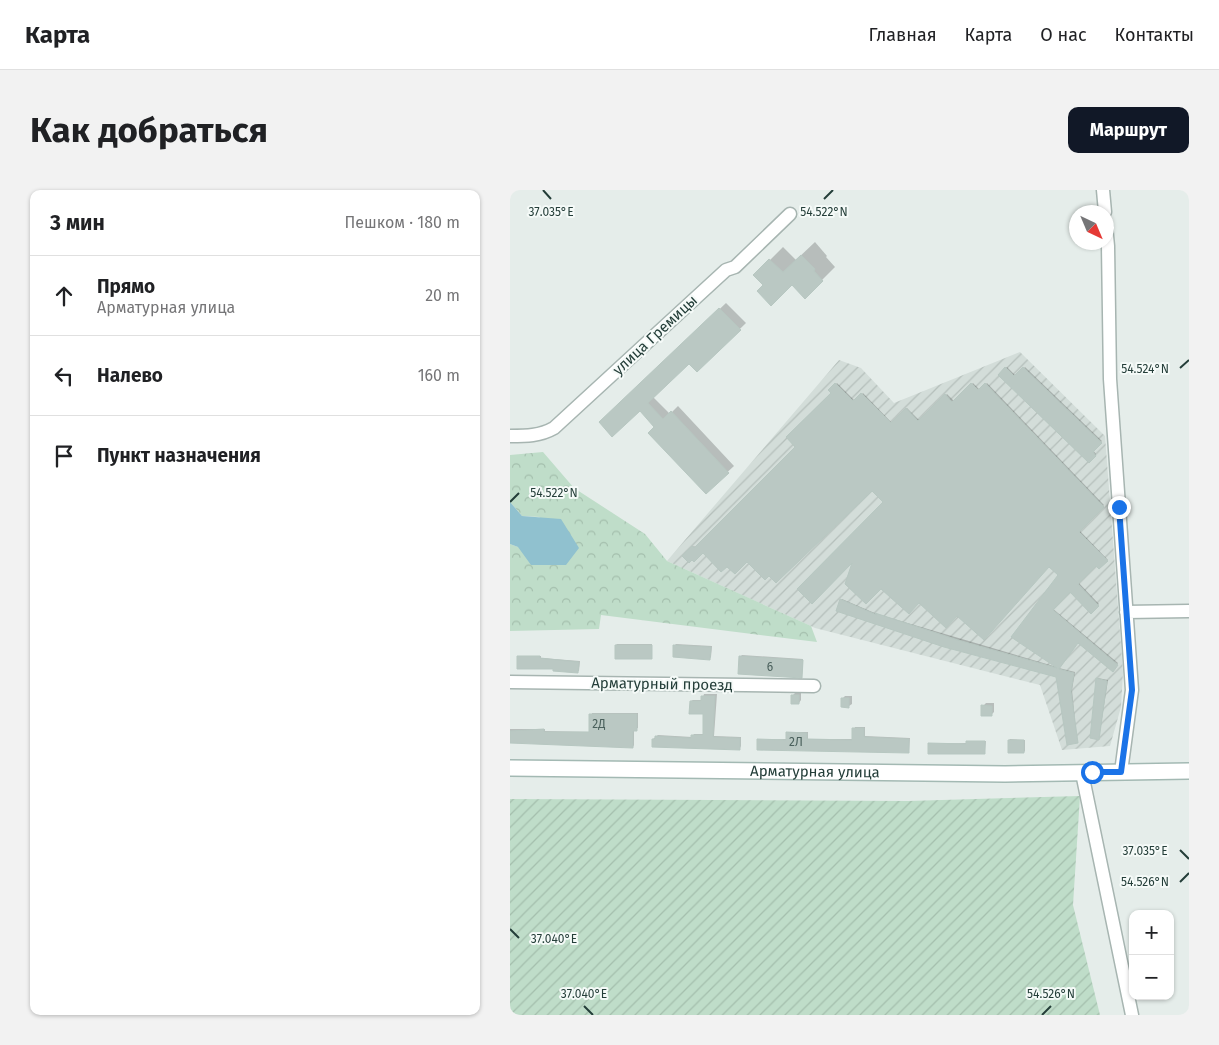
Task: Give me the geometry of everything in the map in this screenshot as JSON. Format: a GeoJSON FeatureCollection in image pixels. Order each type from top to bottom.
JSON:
{"type":"FeatureCollection","features":[{"type":"Feature","properties":{"kind":"street"},"geometry":{"type":"LineString","coordinates":[[1103,190],[1104,205]]}},
{"type":"Feature","properties":{"kind":"street","name":"улица Гремицы"},"geometry":{"type":"LineString","coordinates":[[510,436],[528,436],[545,433],[554,428],[726,270],[735,267],[790,214]]}},
{"type":"Feature","properties":{"kind":"street"},"geometry":{"type":"LineString","coordinates":[[1108,250],[1110,379],[1132,690],[1121,772]]}},
{"type":"Feature","properties":{"kind":"street"},"geometry":{"type":"LineString","coordinates":[[1126,612],[1189,611]]}},
{"type":"Feature","properties":{"kind":"street","name":"Арматурный проезд"},"geometry":{"type":"LineString","coordinates":[[510,682],[814,686]]}},
{"type":"Feature","properties":{"kind":"street","name":"Арматурная улица"},"geometry":{"type":"LineString","coordinates":[[510,768],[1005,774],[1189,771]]}},
{"type":"Feature","properties":{"kind":"street"},"geometry":{"type":"LineString","coordinates":[[1082,773],[1132,1015]]}},
{"type":"Feature","properties":{"kind":"shaded area"},"geometry":{"type":"Polygon","coordinates":[[[1020,352],[1105,436],[1123,672],[1121,707],[1110,746],[1062,750],[1040,685],[815,628],[667,561],[839,360],[861,368],[894,403],[1020,352]]]}},
{"type":"Feature","properties":{"kind":"green space"},"geometry":{"type":"Polygon","coordinates":[[[543,452],[574,488],[645,534],[667,561],[811,626],[817,642],[601,615],[599,629],[510,631],[510,544],[518,547],[540,517],[522,516],[510,502],[510,455],[543,452]]]}},
{"type":"Feature","properties":{"kind":"green space"},"geometry":{"type":"Polygon","coordinates":[[[1080,796],[1073,905],[1100,1015],[510,1015],[510,799],[908,801],[1080,796]]]}},
{"type":"Feature","properties":{"kind":"water"},"geometry":{"type":"Polygon","coordinates":[[[510,502],[522,516],[561,519],[579,548],[566,565],[531,565],[518,547],[510,544],[510,502]]]}},
{"type":"Feature","properties":{"kind":"building"},"geometry":{"type":"Polygon","coordinates":[[[801,255],[815,269],[814,271],[823,281],[805,299],[792,285],[771,306],[757,291],[763,285],[753,275],[769,259],[783,272],[801,255]]]}},
{"type":"Feature","properties":{"kind":"building"},"geometry":{"type":"Polygon","coordinates":[[[719,308],[741,330],[697,372],[689,364],[648,403],[663,419],[671,411],[729,473],[706,494],[648,433],[654,427],[640,411],[612,437],[599,422],[719,308]]]}},
{"type":"Feature","properties":{"kind":"building"},"geometry":{"type":"Polygon","coordinates":[[[1005,367],[1014,376],[1023,367],[1102,443],[1093,452],[1096,456],[1089,463],[998,375],[1005,367]]]}},
{"type":"Feature","properties":{"kind":"building"},"geometry":{"type":"Polygon","coordinates":[[[835,383],[853,401],[861,393],[891,423],[906,408],[918,421],[945,394],[952,402],[971,383],[978,390],[985,383],[1104,507],[1079,532],[1108,561],[1099,569],[1096,566],[1078,584],[1099,606],[1091,614],[1070,592],[1053,610],[1118,665],[1113,672],[1078,643],[1059,669],[1074,673],[1071,692],[1078,743],[1067,745],[1056,677],[944,647],[836,611],[840,599],[877,615],[875,613],[958,640],[1057,668],[1011,637],[1058,575],[1049,567],[984,640],[957,616],[946,628],[919,603],[909,614],[881,589],[866,604],[845,584],[852,563],[812,604],[797,589],[883,502],[872,491],[776,583],[769,576],[765,580],[747,562],[735,574],[727,567],[721,572],[703,553],[694,562],[692,560],[689,563],[682,556],[692,546],[694,548],[795,447],[786,437],[831,393],[828,390],[835,383]]]}},
{"type":"Feature","properties":{"kind":"building"},"geometry":{"type":"Polygon","coordinates":[[[615,645],[652,645],[652,659],[615,659],[615,645]]]}},
{"type":"Feature","properties":{"kind":"building"},"geometry":{"type":"Polygon","coordinates":[[[673,645],[711,647],[710,660],[673,657],[673,645]]]}},
{"type":"Feature","properties":{"kind":"building"},"geometry":{"type":"Polygon","coordinates":[[[517,656],[540,656],[540,658],[579,662],[578,673],[553,671],[553,669],[517,669],[517,656]]]}},
{"type":"Feature","properties":{"kind":"building"},"geometry":{"type":"Polygon","coordinates":[[[739,656],[803,660],[802,678],[738,674],[739,656]]]}},
{"type":"Feature","properties":{"kind":"building"},"geometry":{"type":"Polygon","coordinates":[[[1096,678],[1107,681],[1099,740],[1090,738],[1096,678]]]}},
{"type":"Feature","properties":{"kind":"building"},"geometry":{"type":"Polygon","coordinates":[[[791,695],[799,695],[799,704],[791,704],[791,695]]]}},
{"type":"Feature","properties":{"kind":"building"},"geometry":{"type":"Polygon","coordinates":[[[701,696],[715,696],[713,737],[740,738],[740,750],[652,747],[652,739],[655,739],[655,736],[691,738],[691,735],[703,735],[703,714],[689,714],[690,701],[701,701],[701,696]]]}},
{"type":"Feature","properties":{"kind":"building"},"geometry":{"type":"Polygon","coordinates":[[[841,698],[849,698],[849,708],[841,707],[841,698]]]}},
{"type":"Feature","properties":{"kind":"building"},"geometry":{"type":"Polygon","coordinates":[[[981,705],[992,706],[992,716],[981,716],[981,705]]]}},
{"type":"Feature","properties":{"kind":"building"},"geometry":{"type":"Polygon","coordinates":[[[589,714],[637,714],[637,731],[633,731],[633,748],[510,743],[510,731],[544,729],[544,732],[589,732],[589,714]]]}},
{"type":"Feature","properties":{"kind":"building"},"geometry":{"type":"Polygon","coordinates":[[[852,728],[864,728],[864,737],[909,739],[909,753],[757,750],[757,739],[786,740],[786,732],[807,733],[807,739],[852,740],[852,728]]]}},
{"type":"Feature","properties":{"kind":"building"},"geometry":{"type":"Polygon","coordinates":[[[1008,740],[1024,740],[1024,753],[1008,753],[1008,740]]]}},
{"type":"Feature","properties":{"kind":"building"},"geometry":{"type":"Polygon","coordinates":[[[966,741],[985,741],[985,754],[928,754],[928,743],[966,744],[966,741]]]}},
{"type":"Feature","properties":{"kind":"route"},"geometry":{"type":"LineString","coordinates":[[1092,772],[1121,772],[1132,690],[1119,507]]}}]}
